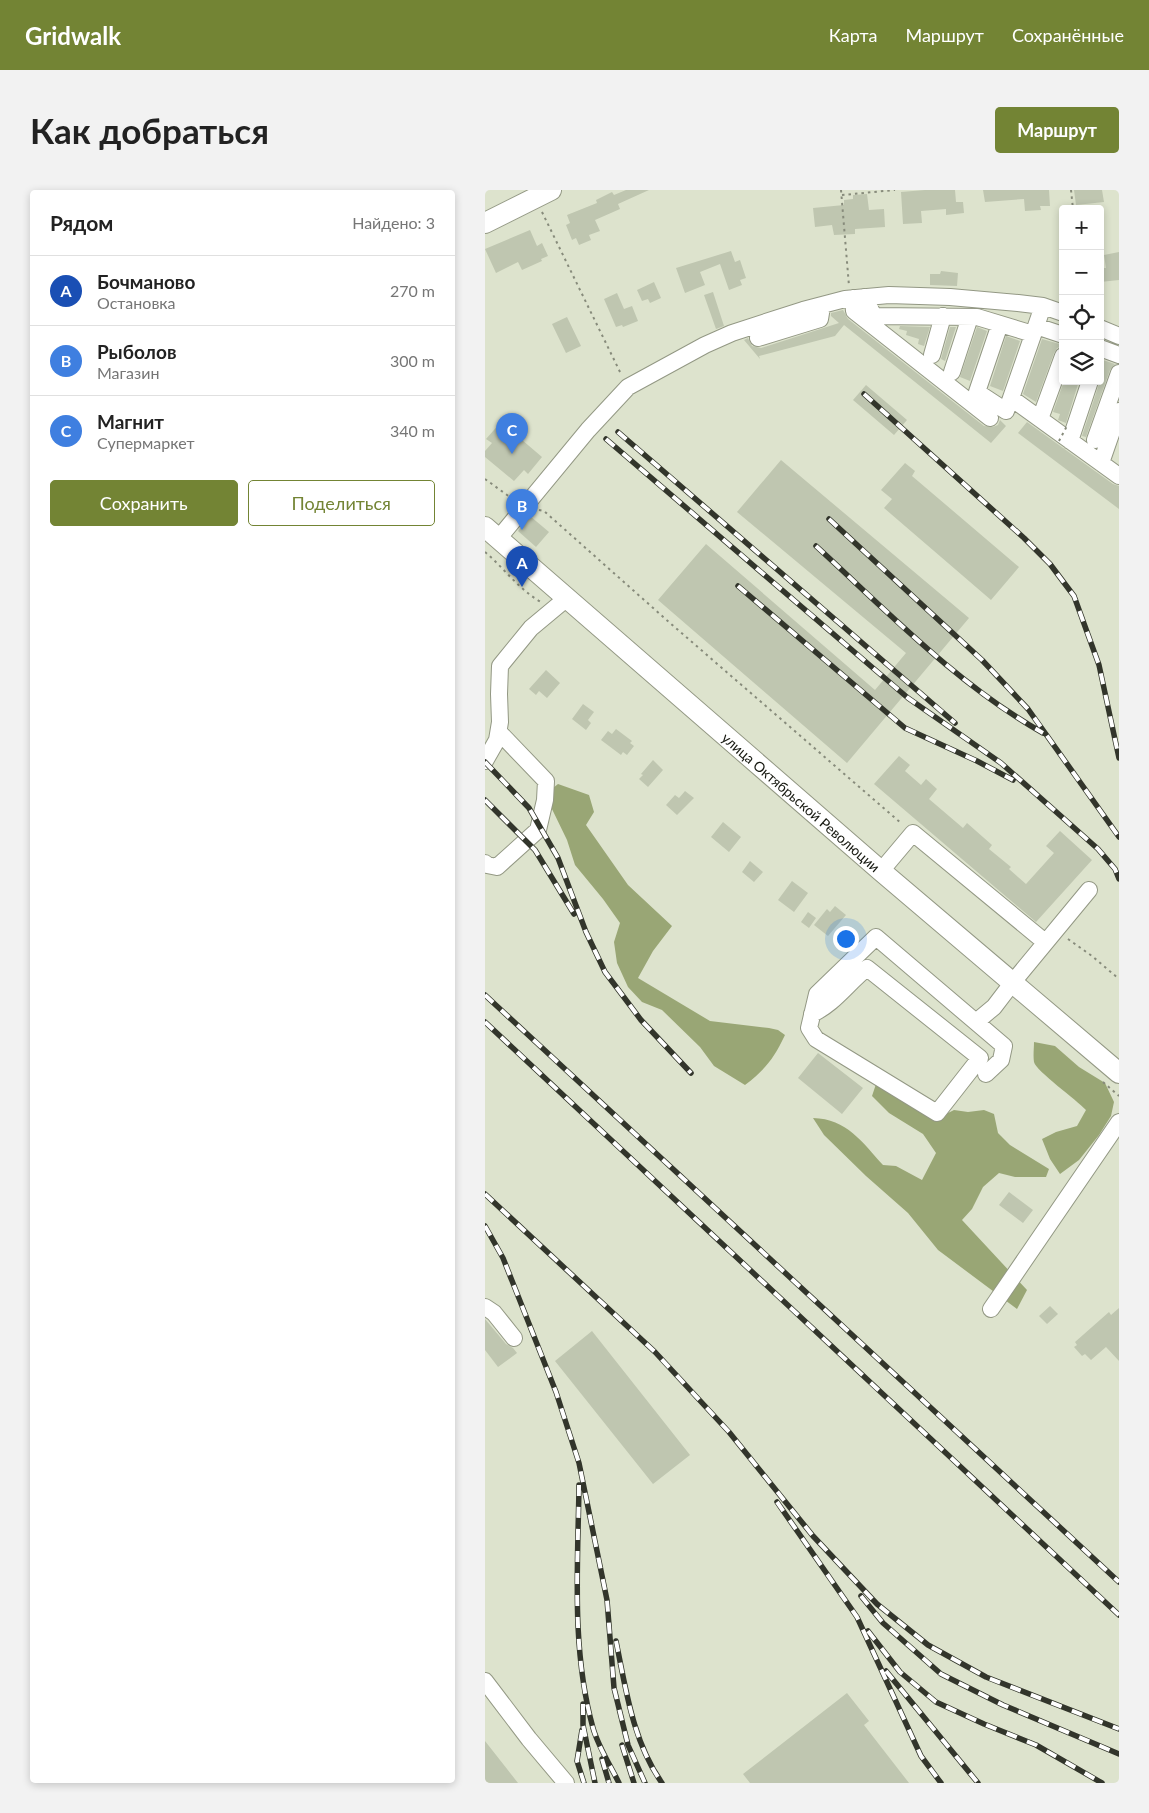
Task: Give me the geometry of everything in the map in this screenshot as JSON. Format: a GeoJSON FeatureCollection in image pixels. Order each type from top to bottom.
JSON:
{"type":"FeatureCollection","features":[{"type":"Feature","properties":{"kind":"main road"},"geometry":{"type":"LineString","coordinates":[[485,222],[543,194]]}},
{"type":"Feature","properties":{"kind":"main road","name":"улица Октябрьской Революции"},"geometry":{"type":"LineString","coordinates":[[491,533],[881,872],[1119,1073]]}},
{"type":"Feature","properties":{"kind":"street"},"geometry":{"type":"LineString","coordinates":[[491,533],[524,506],[588,430],[628,387],[705,345],[732,333],[819,306],[856,297],[889,295],[950,297],[1043,306],[1059,312]]}},
{"type":"Feature","properties":{"kind":"street"},"geometry":{"type":"LineString","coordinates":[[856,297],[874,316],[977,317],[1000,324],[1059,334]]}},
{"type":"Feature","properties":{"kind":"street"},"geometry":{"type":"LineString","coordinates":[[856,297],[854,311],[990,418]]}},
{"type":"Feature","properties":{"kind":"street"},"geometry":{"type":"LineString","coordinates":[[758,338],[820,319],[819,306]]}},
{"type":"Feature","properties":{"kind":"street"},"geometry":{"type":"LineString","coordinates":[[1000,324],[977,392],[1006,411],[1043,306]]}},
{"type":"Feature","properties":{"kind":"street"},"geometry":{"type":"LineString","coordinates":[[932,355],[943,316]]}},
{"type":"Feature","properties":{"kind":"street"},"geometry":{"type":"LineString","coordinates":[[952,372],[970,317]]}},
{"type":"Feature","properties":{"kind":"street"},"geometry":{"type":"LineString","coordinates":[[1106,337],[1119,355]]}},
{"type":"Feature","properties":{"kind":"street"},"geometry":{"type":"LineString","coordinates":[[1040,419],[1059,367]]}},
{"type":"Feature","properties":{"kind":"street"},"geometry":{"type":"LineString","coordinates":[[1095,440],[1119,373]]}},
{"type":"Feature","properties":{"kind":"street"},"geometry":{"type":"LineString","coordinates":[[1068,424],[1067,418],[1078,385]]}},
{"type":"Feature","properties":{"kind":"street"},"geometry":{"type":"LineString","coordinates":[[1064,441],[1088,385]]}},
{"type":"Feature","properties":{"kind":"street"},"geometry":{"type":"LineString","coordinates":[[1011,398],[1040,419],[1064,441],[1119,476]]}},
{"type":"Feature","properties":{"kind":"street"},"geometry":{"type":"LineString","coordinates":[[1101,463],[1119,411]]}},
{"type":"Feature","properties":{"kind":"street"},"geometry":{"type":"LineString","coordinates":[[485,761],[497,740],[499,732],[500,666],[531,628],[567,598]]}},
{"type":"Feature","properties":{"kind":"street"},"geometry":{"type":"LineString","coordinates":[[485,862],[487,865],[497,867],[537,830],[545,800],[546,781],[499,732]]}},
{"type":"Feature","properties":{"kind":"street"},"geometry":{"type":"LineString","coordinates":[[881,872],[913,833],[1045,942]]}},
{"type":"Feature","properties":{"kind":"street"},"geometry":{"type":"LineString","coordinates":[[976,1022],[994,1007],[1089,890]]}},
{"type":"Feature","properties":{"kind":"street"},"geometry":{"type":"LineString","coordinates":[[812,1014],[824,1008],[854,978],[867,968],[980,1058],[937,1113],[816,1039],[809,1028],[812,1014],[817,994],[876,937],[1004,1046],[1001,1060],[986,1074]]}},
{"type":"Feature","properties":{"kind":"street"},"geometry":{"type":"LineString","coordinates":[[991,1309],[1119,1122]]}},
{"type":"Feature","properties":{"kind":"street"},"geometry":{"type":"LineString","coordinates":[[485,1307],[494,1313],[513,1338]]}},
{"type":"Feature","properties":{"kind":"street"},"geometry":{"type":"LineString","coordinates":[[485,1681],[566,1783]]}},
{"type":"Feature","properties":{"kind":"path"},"geometry":{"type":"LineString","coordinates":[[841,190],[856,297]]}},
{"type":"Feature","properties":{"kind":"path"},"geometry":{"type":"LineString","coordinates":[[842,195],[895,190]]}},
{"type":"Feature","properties":{"kind":"path"},"geometry":{"type":"LineString","coordinates":[[1071,190],[1073,205]]}},
{"type":"Feature","properties":{"kind":"path"},"geometry":{"type":"LineString","coordinates":[[543,194],[628,387]]}},
{"type":"Feature","properties":{"kind":"path"},"geometry":{"type":"LineString","coordinates":[[1064,441],[1068,424]]}},
{"type":"Feature","properties":{"kind":"path"},"geometry":{"type":"LineString","coordinates":[[485,479],[524,506],[544,511],[670,623],[913,833]]}},
{"type":"Feature","properties":{"kind":"path"},"geometry":{"type":"LineString","coordinates":[[1056,929],[1119,979]]}},
{"type":"Feature","properties":{"kind":"green space"},"geometry":{"type":"Polygon","coordinates":[[[558,784],[589,795],[594,812],[586,825],[628,885],[672,926],[653,951],[638,978],[710,1021],[769,1028],[778,1030],[785,1035],[769,1063],[745,1085],[714,1066],[700,1047],[662,1010],[642,1002],[628,987],[617,963],[614,942],[620,923],[575,865],[567,840],[551,807],[548,792],[558,784]]]}},
{"type":"Feature","properties":{"kind":"green space"},"geometry":{"type":"Polygon","coordinates":[[[1034,1042],[1055,1046],[1079,1067],[1105,1083],[1114,1102],[1111,1116],[1099,1135],[1079,1160],[1060,1174],[1050,1159],[1042,1139],[1056,1132],[1077,1126],[1086,1110],[1036,1066],[1034,1062],[1034,1042]]]}},
{"type":"Feature","properties":{"kind":"green space"},"geometry":{"type":"Polygon","coordinates":[[[877,1081],[944,1115],[954,1110],[968,1112],[984,1110],[994,1114],[998,1133],[1010,1145],[1049,1169],[1046,1177],[1015,1177],[999,1173],[983,1187],[972,1209],[962,1220],[1027,1290],[1017,1309],[938,1250],[908,1213],[824,1135],[813,1118],[825,1119],[845,1127],[861,1140],[883,1165],[896,1166],[922,1180],[936,1153],[923,1134],[889,1113],[872,1096],[877,1081]]]}},
{"type":"Feature","properties":{"kind":"building"},"geometry":{"type":"Polygon","coordinates":[[[626,190],[649,190],[618,204],[620,209],[595,220],[600,231],[589,235],[591,240],[579,245],[576,238],[572,240],[566,225],[570,223],[567,215],[597,203],[596,200],[612,192],[614,195],[626,190]]]}},
{"type":"Feature","properties":{"kind":"building"},"geometry":{"type":"Polygon","coordinates":[[[955,190],[956,202],[963,202],[964,213],[946,215],[946,209],[921,211],[922,223],[903,224],[901,192],[955,190]]]}},
{"type":"Feature","properties":{"kind":"building"},"geometry":{"type":"Polygon","coordinates":[[[983,190],[1049,190],[1050,206],[1040,206],[1041,210],[1025,211],[1024,199],[985,202],[983,190]]]}},
{"type":"Feature","properties":{"kind":"building"},"geometry":{"type":"Polygon","coordinates":[[[1074,190],[1102,190],[1104,202],[1076,205],[1074,190]]]}},
{"type":"Feature","properties":{"kind":"building"},"geometry":{"type":"Polygon","coordinates":[[[867,194],[869,210],[884,209],[885,227],[855,229],[855,234],[834,235],[832,225],[815,227],[813,208],[844,205],[844,200],[853,199],[853,195],[867,194]]]}},
{"type":"Feature","properties":{"kind":"building"},"geometry":{"type":"Polygon","coordinates":[[[530,230],[537,246],[542,243],[548,256],[541,259],[542,261],[522,270],[518,262],[496,273],[485,249],[530,230]]]}},
{"type":"Feature","properties":{"kind":"building"},"geometry":{"type":"Polygon","coordinates":[[[731,251],[735,262],[740,260],[746,278],[740,280],[742,285],[729,290],[720,264],[700,272],[705,285],[685,293],[676,268],[731,251]]]}},
{"type":"Feature","properties":{"kind":"building"},"geometry":{"type":"Polygon","coordinates":[[[1119,252],[1119,280],[1104,282],[1104,268],[1106,268],[1104,255],[1119,252]]]}},
{"type":"Feature","properties":{"kind":"building"},"geometry":{"type":"Polygon","coordinates":[[[941,271],[958,273],[957,286],[930,285],[930,274],[940,274],[941,271]]]}},
{"type":"Feature","properties":{"kind":"building"},"geometry":{"type":"Polygon","coordinates":[[[654,282],[661,298],[650,303],[648,299],[642,301],[637,290],[654,282]]]}},
{"type":"Feature","properties":{"kind":"building"},"geometry":{"type":"Polygon","coordinates":[[[713,292],[724,326],[716,329],[704,295],[713,292]]]}},
{"type":"Feature","properties":{"kind":"building"},"geometry":{"type":"Polygon","coordinates":[[[617,293],[624,309],[632,306],[638,321],[623,327],[622,325],[616,327],[604,299],[617,293]]]}},
{"type":"Feature","properties":{"kind":"building"},"geometry":{"type":"Polygon","coordinates":[[[843,310],[848,319],[984,426],[993,427],[998,425],[1000,420],[1006,426],[991,443],[844,325],[835,336],[759,356],[760,359],[744,340],[748,338],[752,346],[761,348],[839,323],[831,316],[831,313],[843,310]]]}},
{"type":"Feature","properties":{"kind":"building"},"geometry":{"type":"Polygon","coordinates":[[[567,317],[581,346],[566,353],[552,324],[567,317]]]}},
{"type":"Feature","properties":{"kind":"building"},"geometry":{"type":"Polygon","coordinates":[[[900,326],[930,327],[924,346],[918,344],[919,339],[906,335],[907,331],[899,329],[900,326]]]}},
{"type":"Feature","properties":{"kind":"building"},"geometry":{"type":"Polygon","coordinates":[[[950,327],[956,327],[945,361],[941,359],[950,327]]]}},
{"type":"Feature","properties":{"kind":"building"},"geometry":{"type":"Polygon","coordinates":[[[977,327],[987,331],[970,381],[960,377],[977,327]]]}},
{"type":"Feature","properties":{"kind":"building"},"geometry":{"type":"Polygon","coordinates":[[[1006,336],[1020,341],[1003,391],[990,386],[1006,336]]]}},
{"type":"Feature","properties":{"kind":"building"},"geometry":{"type":"Polygon","coordinates":[[[1042,339],[1059,344],[1036,402],[1023,394],[1042,339]]]}},
{"type":"Feature","properties":{"kind":"building"},"geometry":{"type":"Polygon","coordinates":[[[1104,360],[1115,364],[1110,370],[1086,437],[1082,436],[1099,385],[1104,385],[1104,360]]]}},
{"type":"Feature","properties":{"kind":"building"},"geometry":{"type":"Polygon","coordinates":[[[866,385],[907,420],[894,435],[853,400],[866,385]]]}},
{"type":"Feature","properties":{"kind":"building"},"geometry":{"type":"Polygon","coordinates":[[[1063,385],[1078,385],[1066,423],[1058,420],[1060,414],[1053,412],[1063,385]]]}},
{"type":"Feature","properties":{"kind":"building"},"geometry":{"type":"Polygon","coordinates":[[[501,422],[542,457],[528,474],[524,470],[514,481],[485,457],[485,451],[492,443],[486,439],[501,422]]]}},
{"type":"Feature","properties":{"kind":"building"},"geometry":{"type":"Polygon","coordinates":[[[1027,422],[1113,484],[1119,486],[1119,509],[1018,433],[1027,422]]]}},
{"type":"Feature","properties":{"kind":"building"},"geometry":{"type":"Polygon","coordinates":[[[781,460],[969,618],[847,763],[658,600],[706,544],[875,690],[906,653],[737,512],[781,460]]]}},
{"type":"Feature","properties":{"kind":"building"},"geometry":{"type":"Polygon","coordinates":[[[905,463],[915,471],[912,476],[1019,567],[991,600],[884,508],[892,499],[881,490],[905,463]]]}},
{"type":"Feature","properties":{"kind":"building"},"geometry":{"type":"Polygon","coordinates":[[[530,516],[549,532],[536,547],[518,531],[530,516]]]}},
{"type":"Feature","properties":{"kind":"building"},"geometry":{"type":"Polygon","coordinates":[[[546,670],[560,683],[547,698],[539,691],[536,695],[529,689],[546,670]]]}},
{"type":"Feature","properties":{"kind":"building"},"geometry":{"type":"Polygon","coordinates":[[[583,704],[594,712],[588,720],[591,723],[586,730],[572,719],[583,704]]]}},
{"type":"Feature","properties":{"kind":"building"},"geometry":{"type":"Polygon","coordinates":[[[616,729],[632,741],[630,743],[634,746],[627,755],[623,752],[621,755],[601,740],[608,731],[612,734],[616,729]]]}},
{"type":"Feature","properties":{"kind":"building"},"geometry":{"type":"Polygon","coordinates":[[[899,756],[910,765],[905,771],[921,785],[926,779],[937,789],[929,799],[963,828],[967,823],[992,845],[989,849],[1011,867],[1009,869],[1026,884],[1054,853],[1046,846],[1060,831],[1092,860],[1036,922],[874,784],[899,756]]]}},
{"type":"Feature","properties":{"kind":"building"},"geometry":{"type":"Polygon","coordinates":[[[653,760],[663,770],[648,787],[639,779],[653,760]]]}},
{"type":"Feature","properties":{"kind":"building"},"geometry":{"type":"Polygon","coordinates":[[[685,791],[694,798],[677,815],[666,805],[675,795],[679,798],[685,791]]]}},
{"type":"Feature","properties":{"kind":"building"},"geometry":{"type":"Polygon","coordinates":[[[723,822],[741,837],[729,852],[711,837],[723,822]]]}},
{"type":"Feature","properties":{"kind":"building"},"geometry":{"type":"Polygon","coordinates":[[[750,861],[763,872],[754,882],[742,872],[750,861]]]}},
{"type":"Feature","properties":{"kind":"building"},"geometry":{"type":"Polygon","coordinates":[[[792,881],[808,893],[794,912],[778,900],[792,881]]]}},
{"type":"Feature","properties":{"kind":"building"},"geometry":{"type":"Polygon","coordinates":[[[835,906],[846,915],[828,936],[814,925],[827,909],[830,912],[835,906]]]}},
{"type":"Feature","properties":{"kind":"building"},"geometry":{"type":"Polygon","coordinates":[[[808,912],[816,918],[809,928],[801,922],[808,912]]]}},
{"type":"Feature","properties":{"kind":"building"},"geometry":{"type":"Polygon","coordinates":[[[818,1053],[863,1088],[842,1114],[798,1078],[818,1053]]]}},
{"type":"Feature","properties":{"kind":"building"},"geometry":{"type":"Polygon","coordinates":[[[1009,1192],[1033,1210],[1023,1223],[999,1205],[1009,1192]]]}},
{"type":"Feature","properties":{"kind":"building"},"geometry":{"type":"Polygon","coordinates":[[[1050,1306],[1058,1314],[1047,1324],[1039,1316],[1050,1306]]]}},
{"type":"Feature","properties":{"kind":"building"},"geometry":{"type":"Polygon","coordinates":[[[1119,1308],[1119,1361],[1106,1347],[1091,1360],[1085,1354],[1082,1356],[1074,1347],[1077,1345],[1075,1342],[1109,1312],[1111,1315],[1119,1308]]]}},
{"type":"Feature","properties":{"kind":"building"},"geometry":{"type":"Polygon","coordinates":[[[485,1319],[506,1344],[517,1353],[498,1367],[485,1350],[485,1319]]]}},
{"type":"Feature","properties":{"kind":"building"},"geometry":{"type":"Polygon","coordinates":[[[592,1331],[690,1455],[653,1484],[555,1361],[592,1331]]]}},
{"type":"Feature","properties":{"kind":"building"},"geometry":{"type":"Polygon","coordinates":[[[847,1693],[869,1721],[864,1725],[909,1783],[750,1783],[743,1774],[847,1693]]]}},
{"type":"Feature","properties":{"kind":"building"},"geometry":{"type":"Polygon","coordinates":[[[485,1741],[518,1783],[485,1783],[485,1741]]]}},
{"type":"Feature","properties":{"kind":"railway"},"geometry":{"type":"LineString","coordinates":[[864,394],[1024,538],[1050,564],[1074,596],[1099,665],[1119,758]]}},
{"type":"Feature","properties":{"kind":"railway"},"geometry":{"type":"LineString","coordinates":[[618,432],[955,723]]}},
{"type":"Feature","properties":{"kind":"railway"},"geometry":{"type":"LineString","coordinates":[[606,439],[908,698],[1001,763],[1098,849],[1115,869],[1119,879]]}},
{"type":"Feature","properties":{"kind":"railway"},"geometry":{"type":"LineString","coordinates":[[829,519],[982,660],[1028,709],[1119,837]]}},
{"type":"Feature","properties":{"kind":"railway"},"geometry":{"type":"LineString","coordinates":[[816,546],[897,622],[953,670],[982,693],[1043,733]]}},
{"type":"Feature","properties":{"kind":"railway"},"geometry":{"type":"LineString","coordinates":[[738,586],[905,728],[977,761],[1013,780]]}},
{"type":"Feature","properties":{"kind":"railway"},"geometry":{"type":"LineString","coordinates":[[485,762],[529,808],[558,858],[586,932],[605,972],[641,1020],[691,1073]]}},
{"type":"Feature","properties":{"kind":"railway"},"geometry":{"type":"LineString","coordinates":[[485,800],[535,850],[574,914]]}},
{"type":"Feature","properties":{"kind":"railway"},"geometry":{"type":"LineString","coordinates":[[485,995],[1119,1582]]}},
{"type":"Feature","properties":{"kind":"railway"},"geometry":{"type":"LineString","coordinates":[[485,1022],[1119,1615]]}},
{"type":"Feature","properties":{"kind":"railway"},"geometry":{"type":"LineString","coordinates":[[485,1194],[655,1352],[729,1432],[813,1536],[877,1604],[928,1645],[986,1677],[1119,1729]]}},
{"type":"Feature","properties":{"kind":"railway"},"geometry":{"type":"LineString","coordinates":[[485,1226],[503,1258],[556,1392],[579,1463],[607,1600],[614,1688],[628,1745],[645,1783]]}},
{"type":"Feature","properties":{"kind":"railway"},"geometry":{"type":"LineString","coordinates":[[579,1485],[577,1607],[581,1668],[595,1735],[619,1783]]}},
{"type":"Feature","properties":{"kind":"railway"},"geometry":{"type":"LineString","coordinates":[[777,1502],[857,1617],[921,1756],[941,1783]]}},
{"type":"Feature","properties":{"kind":"railway"},"geometry":{"type":"LineString","coordinates":[[861,1596],[883,1623],[941,1674],[1003,1705],[1119,1754]]}},
{"type":"Feature","properties":{"kind":"railway"},"geometry":{"type":"LineString","coordinates":[[868,1631],[900,1672],[936,1702],[1036,1745],[1102,1783]]}},
{"type":"Feature","properties":{"kind":"railway"},"geometry":{"type":"LineString","coordinates":[[616,1641],[627,1697],[637,1733],[652,1767],[662,1783]]}},
{"type":"Feature","properties":{"kind":"railway"},"geometry":{"type":"LineString","coordinates":[[886,1671],[978,1783]]}},
{"type":"Feature","properties":{"kind":"railway"},"geometry":{"type":"LineString","coordinates":[[583,1704],[583,1725],[595,1783]]}},
{"type":"Feature","properties":{"kind":"railway"},"geometry":{"type":"LineString","coordinates":[[582,1730],[577,1761],[584,1783]]}},
{"type":"Feature","properties":{"kind":"railway"},"geometry":{"type":"LineString","coordinates":[[622,1745],[634,1783]]}},
{"type":"Feature","properties":{"kind":"railway"},"geometry":{"type":"LineString","coordinates":[[602,1759],[609,1783]]}},
{"type":"Feature","properties":{"kind":"place","name":"Магнит"},"geometry":{"type":"Point","coordinates":[512,454]}},
{"type":"Feature","properties":{"kind":"place","name":"Рыболов"},"geometry":{"type":"Point","coordinates":[522,530]}},
{"type":"Feature","properties":{"kind":"place","name":"Бочманово"},"geometry":{"type":"Point","coordinates":[522,587]}}]}
